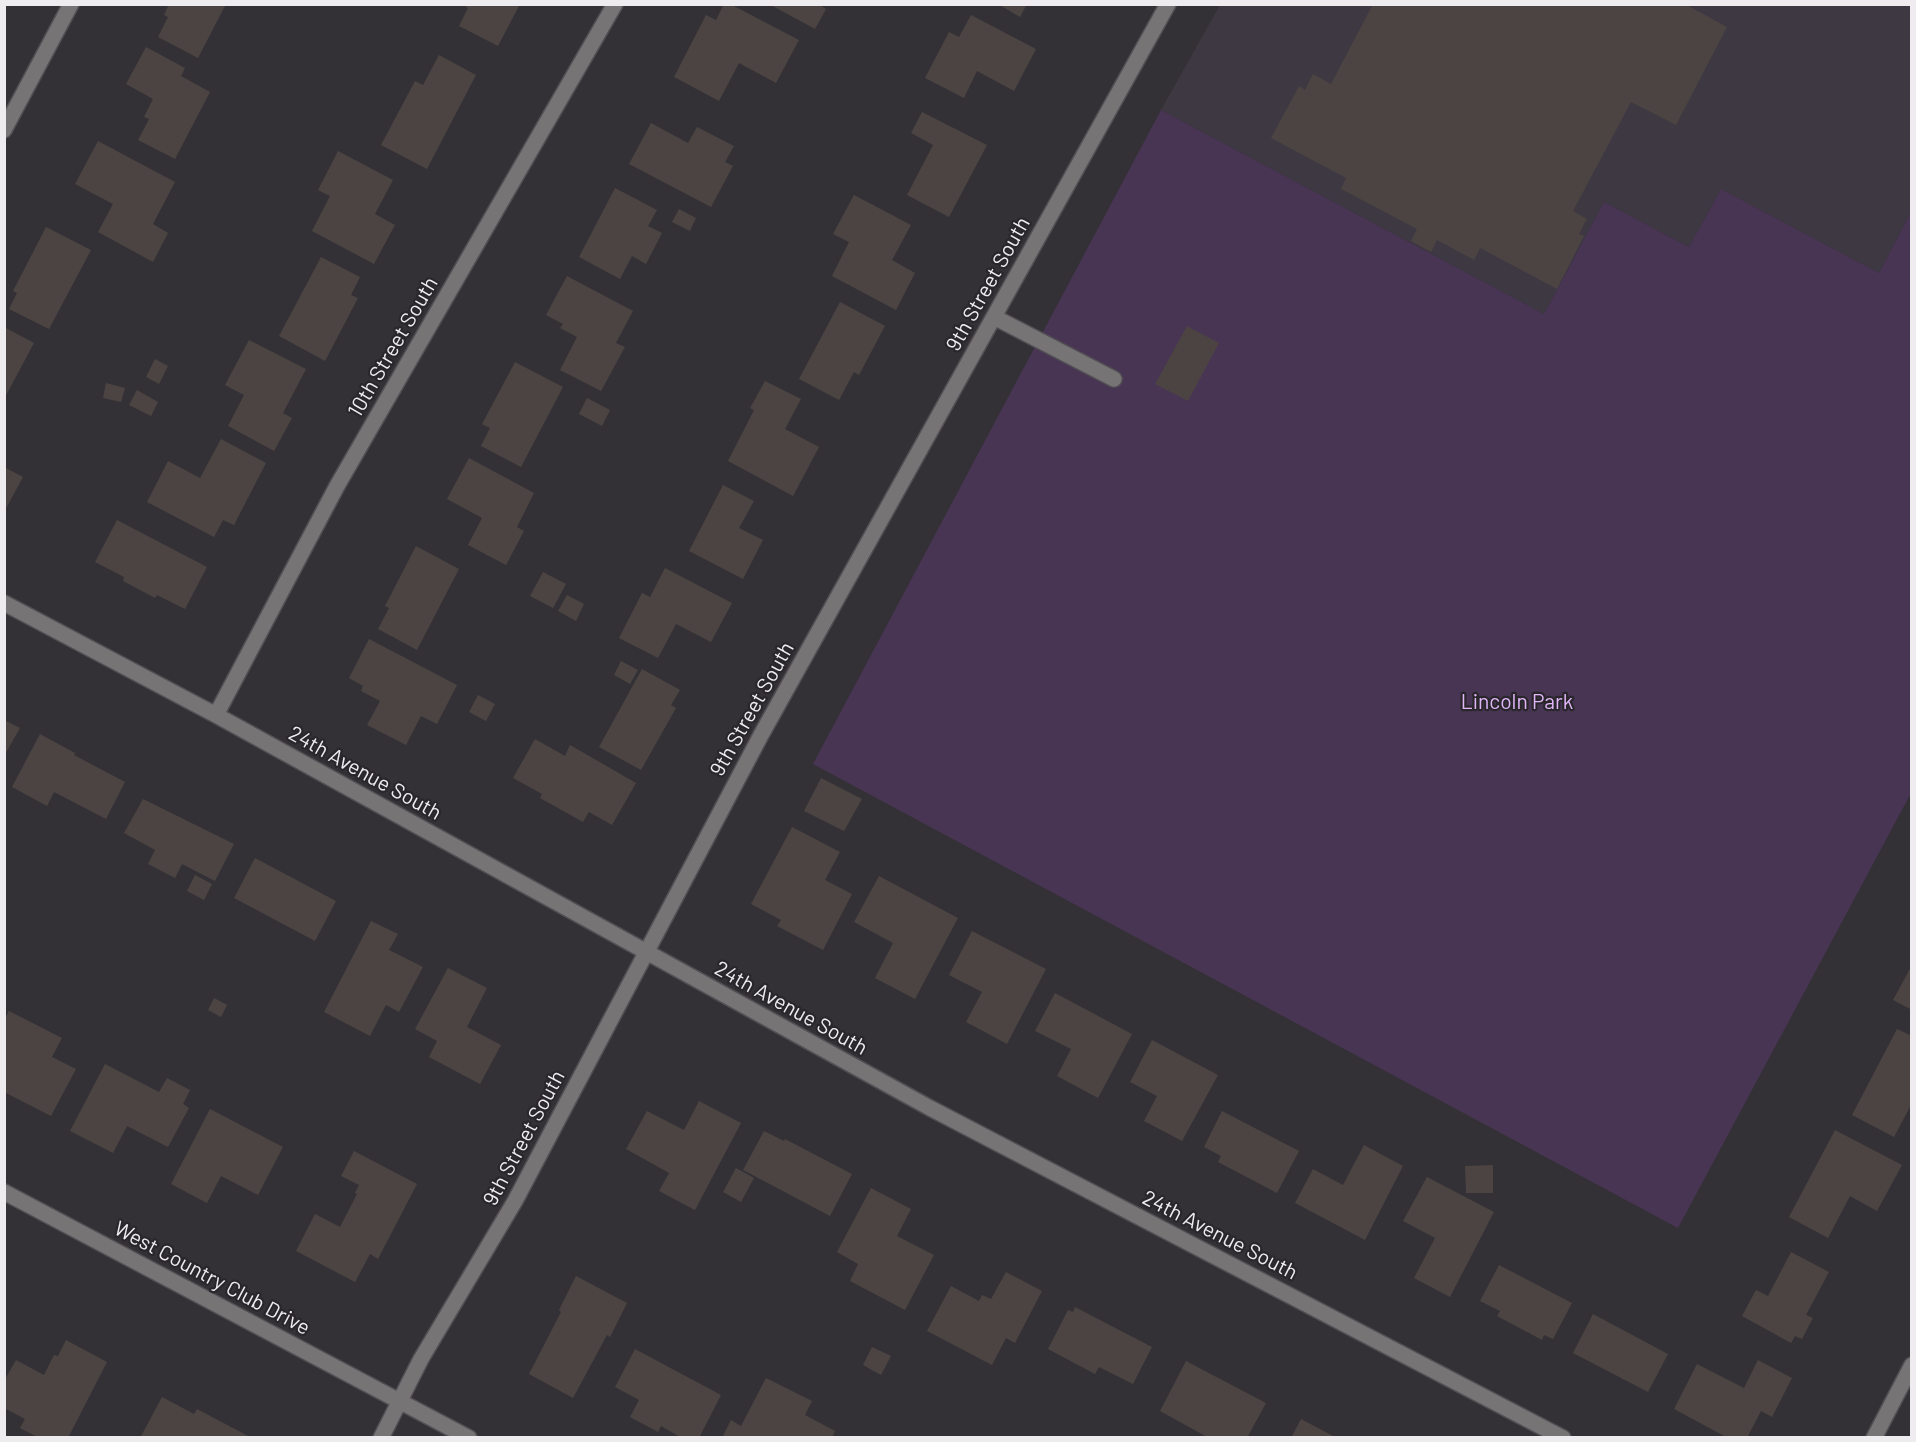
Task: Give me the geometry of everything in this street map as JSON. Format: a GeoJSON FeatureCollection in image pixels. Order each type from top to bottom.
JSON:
{"type":"FeatureCollection","features":[{"type":"Feature","properties":{"kind":"street"},"geometry":{"type":"LineString","coordinates":[[4,130],[71,4]]}},
{"type":"Feature","properties":{"kind":"street","name":"10th Street South"},"geometry":{"type":"LineString","coordinates":[[216,715],[337,486],[615,4]]}},
{"type":"Feature","properties":{"kind":"street","name":"9th Street South"},"geometry":{"type":"LineString","coordinates":[[381,1437],[421,1359],[516,1201],[761,735],[1168,4]]}},
{"type":"Feature","properties":{"kind":"street"},"geometry":{"type":"LineString","coordinates":[[994,317],[1114,379]]}},
{"type":"Feature","properties":{"kind":"street","name":"24th Avenue South"},"geometry":{"type":"LineString","coordinates":[[4,603],[216,715],[930,1108],[1563,1437]]}},
{"type":"Feature","properties":{"kind":"street","name":"West Country Club Drive"},"geometry":{"type":"LineString","coordinates":[[4,1192],[469,1437]]}},
{"type":"Feature","properties":{"kind":"street"},"geometry":{"type":"LineString","coordinates":[[1874,1437],[1911,1365]]}},
{"type":"Feature","properties":{"kind":"shaded area"},"geometry":{"type":"Polygon","coordinates":[[[1220,5],[1911,5],[1911,212],[1879,273],[1721,189],[1689,247],[1604,202],[1544,314],[1161,110],[1220,5]]]}},
{"type":"Feature","properties":{"kind":"green space","name":"Lincoln Park"},"geometry":{"type":"Polygon","coordinates":[[[1161,110],[1544,314],[1604,202],[1689,247],[1721,189],[1879,273],[1911,212],[1911,793],[1678,1228],[813,764],[1161,110]]]}},
{"type":"Feature","properties":{"kind":"building"},"geometry":{"type":"Polygon","coordinates":[[[169,4],[226,4],[198,58],[158,37],[168,17],[164,15],[169,4]]]}},
{"type":"Feature","properties":{"kind":"building"},"geometry":{"type":"Polygon","coordinates":[[[462,4],[520,4],[498,46],[459,26],[468,8],[462,4]]]}},
{"type":"Feature","properties":{"kind":"building"},"geometry":{"type":"Polygon","coordinates":[[[724,4],[730,4],[799,40],[776,83],[739,63],[719,101],[674,77],[706,15],[716,20],[724,4]]]}},
{"type":"Feature","properties":{"kind":"building"},"geometry":{"type":"Polygon","coordinates":[[[769,4],[818,4],[826,9],[815,29],[769,4]]]}},
{"type":"Feature","properties":{"kind":"building"},"geometry":{"type":"Polygon","coordinates":[[[998,4],[1027,4],[1020,17],[998,4]]]}},
{"type":"Feature","properties":{"kind":"building"},"geometry":{"type":"Polygon","coordinates":[[[1373,4],[1685,4],[1727,27],[1676,125],[1631,102],[1573,211],[1587,219],[1579,234],[1584,236],[1557,289],[1480,248],[1474,260],[1437,240],[1431,252],[1411,241],[1417,229],[1341,189],[1346,178],[1271,138],[1299,86],[1305,90],[1313,74],[1331,84],[1373,4]]]}},
{"type":"Feature","properties":{"kind":"building"},"geometry":{"type":"Polygon","coordinates":[[[971,15],[1036,49],[1014,91],[977,71],[964,98],[925,78],[949,32],[959,37],[971,15]]]}},
{"type":"Feature","properties":{"kind":"building"},"geometry":{"type":"Polygon","coordinates":[[[146,47],[185,68],[181,76],[210,92],[175,159],[138,140],[149,119],[144,117],[153,99],[126,84],[146,47]]]}},
{"type":"Feature","properties":{"kind":"building"},"geometry":{"type":"Polygon","coordinates":[[[439,55],[476,75],[427,169],[381,145],[415,81],[423,85],[439,55]]]}},
{"type":"Feature","properties":{"kind":"building"},"geometry":{"type":"Polygon","coordinates":[[[922,112],[987,145],[949,217],[907,195],[933,145],[911,133],[922,112]]]}},
{"type":"Feature","properties":{"kind":"building"},"geometry":{"type":"Polygon","coordinates":[[[651,123],[688,143],[697,127],[734,146],[725,162],[733,166],[711,207],[629,164],[651,123]]]}},
{"type":"Feature","properties":{"kind":"building"},"geometry":{"type":"Polygon","coordinates":[[[98,141],[175,182],[153,224],[168,233],[153,262],[98,232],[113,204],[75,184],[98,141]]]}},
{"type":"Feature","properties":{"kind":"building"},"geometry":{"type":"Polygon","coordinates":[[[338,151],[393,180],[375,214],[395,225],[374,264],[312,231],[330,196],[318,190],[338,151]]]}},
{"type":"Feature","properties":{"kind":"building"},"geometry":{"type":"Polygon","coordinates":[[[615,188],[657,210],[648,226],[662,233],[646,264],[632,256],[620,279],[579,257],[615,188]]]}},
{"type":"Feature","properties":{"kind":"building"},"geometry":{"type":"Polygon","coordinates":[[[854,195],[911,225],[892,260],[915,273],[896,310],[832,276],[849,242],[833,234],[854,195]]]}},
{"type":"Feature","properties":{"kind":"building"},"geometry":{"type":"Polygon","coordinates":[[[679,209],[696,218],[690,231],[672,222],[679,209]]]}},
{"type":"Feature","properties":{"kind":"building"},"geometry":{"type":"Polygon","coordinates":[[[46,227],[91,250],[49,329],[9,309],[17,293],[13,291],[46,227]]]}},
{"type":"Feature","properties":{"kind":"building"},"geometry":{"type":"Polygon","coordinates":[[[321,257],[360,277],[351,295],[358,298],[325,361],[279,336],[321,257]]]}},
{"type":"Feature","properties":{"kind":"building"},"geometry":{"type":"Polygon","coordinates":[[[567,276],[633,311],[616,343],[625,347],[601,391],[560,370],[577,337],[560,328],[563,324],[546,315],[567,276]]]}},
{"type":"Feature","properties":{"kind":"building"},"geometry":{"type":"Polygon","coordinates":[[[840,302],[885,326],[859,375],[854,372],[839,400],[799,379],[840,302]]]}},
{"type":"Feature","properties":{"kind":"building"},"geometry":{"type":"Polygon","coordinates":[[[1187,326],[1219,343],[1188,401],[1155,384],[1187,326]]]}},
{"type":"Feature","properties":{"kind":"building"},"geometry":{"type":"Polygon","coordinates":[[[4,327],[34,343],[4,399],[4,327]]]}},
{"type":"Feature","properties":{"kind":"building"},"geometry":{"type":"Polygon","coordinates":[[[249,340],[306,369],[283,413],[292,418],[274,451],[228,426],[244,395],[225,385],[249,340]]]}},
{"type":"Feature","properties":{"kind":"building"},"geometry":{"type":"Polygon","coordinates":[[[155,359],[168,366],[159,384],[146,377],[155,359]]]}},
{"type":"Feature","properties":{"kind":"building"},"geometry":{"type":"Polygon","coordinates":[[[515,362],[563,387],[521,467],[481,446],[490,428],[482,424],[515,362]]]}},
{"type":"Feature","properties":{"kind":"building"},"geometry":{"type":"Polygon","coordinates":[[[765,381],[801,399],[785,429],[819,447],[793,496],[728,461],[754,410],[750,408],[765,381]]]}},
{"type":"Feature","properties":{"kind":"building"},"geometry":{"type":"Polygon","coordinates":[[[106,383],[125,388],[121,402],[103,398],[106,383]]]}},
{"type":"Feature","properties":{"kind":"building"},"geometry":{"type":"Polygon","coordinates":[[[137,390],[158,402],[151,416],[129,405],[137,390]]]}},
{"type":"Feature","properties":{"kind":"building"},"geometry":{"type":"Polygon","coordinates":[[[587,398],[610,410],[602,426],[579,414],[587,398]]]}},
{"type":"Feature","properties":{"kind":"building"},"geometry":{"type":"Polygon","coordinates":[[[221,439],[266,463],[234,525],[223,520],[214,537],[147,502],[168,461],[200,478],[221,439]]]}},
{"type":"Feature","properties":{"kind":"building"},"geometry":{"type":"Polygon","coordinates":[[[469,458],[534,493],[517,527],[524,531],[506,565],[468,545],[482,518],[447,499],[469,458]]]}},
{"type":"Feature","properties":{"kind":"building"},"geometry":{"type":"Polygon","coordinates":[[[4,467],[23,477],[4,512],[4,467]]]}},
{"type":"Feature","properties":{"kind":"building"},"geometry":{"type":"Polygon","coordinates":[[[723,485],[754,501],[739,528],[763,540],[743,579],[689,551],[723,485]]]}},
{"type":"Feature","properties":{"kind":"building"},"geometry":{"type":"Polygon","coordinates":[[[117,520],[207,567],[185,609],[157,595],[155,598],[123,581],[124,577],[95,562],[117,520]]]}},
{"type":"Feature","properties":{"kind":"building"},"geometry":{"type":"Polygon","coordinates":[[[416,546],[459,569],[417,650],[378,629],[389,608],[385,606],[416,546]]]}},
{"type":"Feature","properties":{"kind":"building"},"geometry":{"type":"Polygon","coordinates":[[[665,568],[732,603],[711,642],[676,624],[658,658],[619,638],[642,593],[650,597],[665,568]]]}},
{"type":"Feature","properties":{"kind":"building"},"geometry":{"type":"Polygon","coordinates":[[[543,572],[566,584],[553,608],[530,596],[543,572]]]}},
{"type":"Feature","properties":{"kind":"building"},"geometry":{"type":"Polygon","coordinates":[[[567,595],[584,604],[576,621],[558,611],[567,595]]]}},
{"type":"Feature","properties":{"kind":"building"},"geometry":{"type":"Polygon","coordinates":[[[369,639],[457,685],[437,724],[421,716],[406,745],[367,725],[380,701],[361,691],[363,686],[349,678],[369,639]]]}},
{"type":"Feature","properties":{"kind":"building"},"geometry":{"type":"Polygon","coordinates":[[[621,661],[638,670],[630,684],[614,675],[621,661]]]}},
{"type":"Feature","properties":{"kind":"building"},"geometry":{"type":"Polygon","coordinates":[[[642,669],[680,690],[671,705],[676,708],[641,770],[599,747],[642,669]]]}},
{"type":"Feature","properties":{"kind":"building"},"geometry":{"type":"Polygon","coordinates":[[[478,695],[495,704],[486,721],[469,712],[478,695]]]}},
{"type":"Feature","properties":{"kind":"building"},"geometry":{"type":"Polygon","coordinates":[[[4,720],[20,728],[4,756],[4,720]]]}},
{"type":"Feature","properties":{"kind":"building"},"geometry":{"type":"Polygon","coordinates":[[[40,734],[125,782],[106,819],[54,792],[47,806],[12,787],[40,734]]]}},
{"type":"Feature","properties":{"kind":"building"},"geometry":{"type":"Polygon","coordinates":[[[535,739],[565,756],[570,745],[636,783],[612,825],[589,812],[583,822],[540,798],[542,794],[513,778],[535,739]]]}},
{"type":"Feature","properties":{"kind":"building"},"geometry":{"type":"Polygon","coordinates":[[[821,778],[862,799],[844,831],[804,811],[821,778]]]}},
{"type":"Feature","properties":{"kind":"building"},"geometry":{"type":"Polygon","coordinates":[[[143,799],[234,844],[215,881],[182,864],[175,878],[148,864],[155,850],[124,833],[143,799]]]}},
{"type":"Feature","properties":{"kind":"building"},"geometry":{"type":"Polygon","coordinates":[[[792,827],[840,852],[825,880],[852,894],[823,950],[777,926],[781,920],[751,904],[792,827]]]}},
{"type":"Feature","properties":{"kind":"building"},"geometry":{"type":"Polygon","coordinates":[[[255,858],[336,901],[315,941],[234,898],[255,858]]]}},
{"type":"Feature","properties":{"kind":"building"},"geometry":{"type":"Polygon","coordinates":[[[195,875],[212,884],[204,900],[187,891],[195,875]]]}},
{"type":"Feature","properties":{"kind":"building"},"geometry":{"type":"Polygon","coordinates":[[[879,876],[958,918],[915,999],[875,978],[893,943],[854,922],[879,876]]]}},
{"type":"Feature","properties":{"kind":"building"},"geometry":{"type":"Polygon","coordinates":[[[371,921],[398,934],[389,950],[423,967],[399,1012],[386,1005],[370,1036],[324,1012],[371,921]]]}},
{"type":"Feature","properties":{"kind":"building"},"geometry":{"type":"Polygon","coordinates":[[[972,931],[1046,969],[1007,1044],[966,1022],[982,992],[949,975],[972,931]]]}},
{"type":"Feature","properties":{"kind":"building"},"geometry":{"type":"Polygon","coordinates":[[[1912,965],[1912,1010],[1893,1000],[1912,965]]]}},
{"type":"Feature","properties":{"kind":"building"},"geometry":{"type":"Polygon","coordinates":[[[448,968],[487,988],[467,1027],[501,1045],[480,1084],[429,1057],[437,1041],[415,1029],[448,968]]]}},
{"type":"Feature","properties":{"kind":"building"},"geometry":{"type":"Polygon","coordinates":[[[1055,993],[1132,1034],[1098,1098],[1057,1076],[1071,1049],[1035,1031],[1055,993]]]}},
{"type":"Feature","properties":{"kind":"building"},"geometry":{"type":"Polygon","coordinates":[[[214,998],[227,1005],[221,1017],[208,1010],[214,998]]]}},
{"type":"Feature","properties":{"kind":"building"},"geometry":{"type":"Polygon","coordinates":[[[9,1011],[62,1038],[52,1057],[76,1069],[51,1116],[4,1092],[4,1020],[9,1011]]]}},
{"type":"Feature","properties":{"kind":"building"},"geometry":{"type":"Polygon","coordinates":[[[1897,1029],[1912,1036],[1912,1103],[1894,1137],[1852,1115],[1897,1029]]]}},
{"type":"Feature","properties":{"kind":"building"},"geometry":{"type":"Polygon","coordinates":[[[1152,1040],[1218,1075],[1182,1141],[1144,1121],[1157,1096],[1130,1082],[1152,1040]]]}},
{"type":"Feature","properties":{"kind":"building"},"geometry":{"type":"Polygon","coordinates":[[[105,1064],[159,1092],[167,1078],[190,1090],[183,1104],[189,1108],[168,1147],[127,1126],[113,1153],[70,1131],[105,1064]]]}},
{"type":"Feature","properties":{"kind":"building"},"geometry":{"type":"Polygon","coordinates":[[[699,1101],[741,1123],[695,1210],[659,1191],[669,1173],[626,1149],[647,1111],[684,1130],[699,1101]]]}},
{"type":"Feature","properties":{"kind":"building"},"geometry":{"type":"Polygon","coordinates":[[[210,1109],[283,1147],[258,1195],[221,1176],[207,1203],[171,1184],[210,1109]]]}},
{"type":"Feature","properties":{"kind":"building"},"geometry":{"type":"Polygon","coordinates":[[[1222,1111],[1299,1151],[1277,1193],[1218,1162],[1221,1156],[1204,1147],[1222,1111]]]}},
{"type":"Feature","properties":{"kind":"building"},"geometry":{"type":"Polygon","coordinates":[[[1835,1130],[1902,1165],[1877,1211],[1850,1196],[1828,1238],[1789,1217],[1835,1130]]]}},
{"type":"Feature","properties":{"kind":"building"},"geometry":{"type":"Polygon","coordinates":[[[764,1131],[784,1141],[785,1139],[852,1174],[830,1216],[743,1170],[764,1131]]]}},
{"type":"Feature","properties":{"kind":"building"},"geometry":{"type":"Polygon","coordinates":[[[1364,1145],[1403,1166],[1365,1240],[1295,1203],[1313,1169],[1343,1185],[1364,1145]]]}},
{"type":"Feature","properties":{"kind":"building"},"geometry":{"type":"Polygon","coordinates":[[[354,1151],[417,1184],[378,1259],[370,1254],[355,1282],[296,1251],[315,1214],[340,1227],[357,1194],[355,1193],[359,1185],[341,1176],[354,1151]]]}},
{"type":"Feature","properties":{"kind":"building"},"geometry":{"type":"Polygon","coordinates":[[[1493,1165],[1493,1193],[1466,1193],[1465,1166],[1493,1165]]]}},
{"type":"Feature","properties":{"kind":"building"},"geometry":{"type":"Polygon","coordinates":[[[736,1168],[754,1178],[741,1202],[723,1192],[736,1168]]]}},
{"type":"Feature","properties":{"kind":"building"},"geometry":{"type":"Polygon","coordinates":[[[1427,1177],[1494,1212],[1450,1297],[1414,1278],[1435,1238],[1403,1221],[1427,1177]]]}},
{"type":"Feature","properties":{"kind":"building"},"geometry":{"type":"Polygon","coordinates":[[[871,1188],[911,1209],[897,1236],[934,1255],[905,1310],[850,1281],[858,1264],[837,1252],[871,1188]]]}},
{"type":"Feature","properties":{"kind":"building"},"geometry":{"type":"Polygon","coordinates":[[[1791,1252],[1829,1272],[1806,1315],[1813,1318],[1802,1339],[1795,1336],[1791,1343],[1742,1316],[1756,1290],[1768,1296],[1791,1252]]]}},
{"type":"Feature","properties":{"kind":"building"},"geometry":{"type":"Polygon","coordinates":[[[1499,1265],[1572,1303],[1553,1339],[1544,1335],[1542,1340],[1497,1316],[1500,1311],[1480,1301],[1499,1265]]]}},
{"type":"Feature","properties":{"kind":"building"},"geometry":{"type":"Polygon","coordinates":[[[1006,1272],[1042,1291],[1015,1343],[1006,1338],[992,1365],[927,1331],[951,1286],[979,1301],[982,1295],[991,1299],[1006,1272]]]}},
{"type":"Feature","properties":{"kind":"building"},"geometry":{"type":"Polygon","coordinates":[[[576,1276],[627,1303],[610,1337],[607,1335],[573,1398],[529,1374],[561,1312],[559,1310],[576,1276]]]}},
{"type":"Feature","properties":{"kind":"building"},"geometry":{"type":"Polygon","coordinates":[[[1075,1307],[1152,1347],[1133,1384],[1099,1367],[1095,1374],[1048,1349],[1068,1310],[1073,1312],[1075,1307]]]}},
{"type":"Feature","properties":{"kind":"building"},"geometry":{"type":"Polygon","coordinates":[[[1593,1314],[1668,1354],[1648,1392],[1573,1353],[1593,1314]]]}},
{"type":"Feature","properties":{"kind":"building"},"geometry":{"type":"Polygon","coordinates":[[[66,1340],[107,1362],[68,1438],[39,1438],[20,1428],[25,1419],[4,1408],[4,1381],[16,1360],[44,1375],[54,1355],[58,1356],[66,1340]]]}},
{"type":"Feature","properties":{"kind":"building"},"geometry":{"type":"Polygon","coordinates":[[[872,1347],[891,1356],[881,1375],[863,1365],[872,1347]]]}},
{"type":"Feature","properties":{"kind":"building"},"geometry":{"type":"Polygon","coordinates":[[[635,1349],[721,1395],[699,1438],[682,1438],[661,1426],[658,1432],[630,1417],[639,1400],[615,1387],[635,1349]]]}},
{"type":"Feature","properties":{"kind":"building"},"geometry":{"type":"Polygon","coordinates":[[[1758,1360],[1792,1378],[1772,1417],[1761,1411],[1747,1438],[1728,1438],[1674,1409],[1697,1364],[1744,1388],[1758,1360]]]}},
{"type":"Feature","properties":{"kind":"building"},"geometry":{"type":"Polygon","coordinates":[[[1186,1361],[1266,1403],[1247,1438],[1209,1438],[1160,1411],[1186,1361]]]}},
{"type":"Feature","properties":{"kind":"building"},"geometry":{"type":"Polygon","coordinates":[[[766,1378],[812,1401],[805,1415],[835,1431],[832,1438],[722,1438],[731,1420],[741,1426],[766,1378]]]}},
{"type":"Feature","properties":{"kind":"building"},"geometry":{"type":"Polygon","coordinates":[[[162,1397],[194,1414],[197,1409],[252,1438],[140,1438],[162,1397]]]}},
{"type":"Feature","properties":{"kind":"building"},"geometry":{"type":"Polygon","coordinates":[[[1301,1419],[1337,1438],[1291,1438],[1301,1419]]]}}]}
